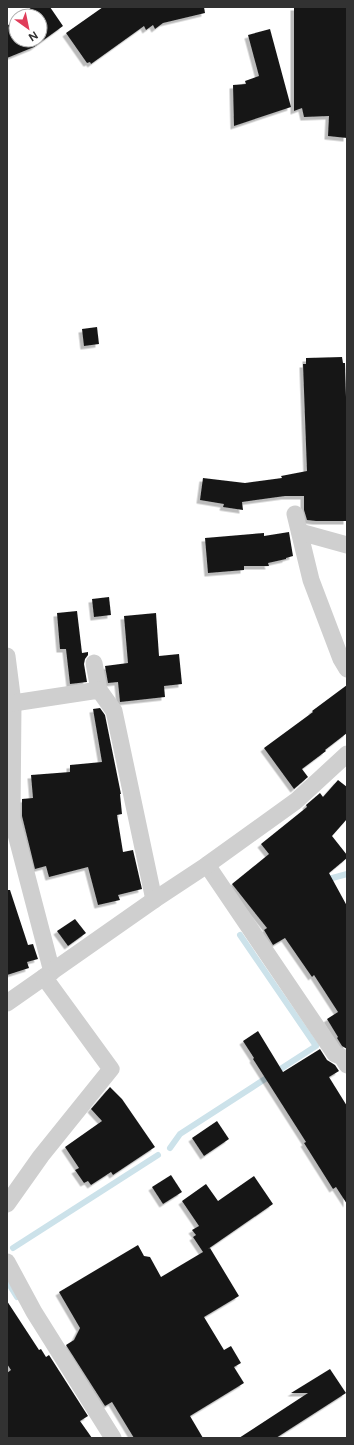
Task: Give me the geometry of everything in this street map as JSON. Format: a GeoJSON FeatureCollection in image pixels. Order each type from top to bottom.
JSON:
{"type":"FeatureCollection","features":[{"type":"Feature","properties":{"kind":"street"},"geometry":{"type":"LineString","coordinates":[[295,514],[311,580],[341,659],[347,669]]}},
{"type":"Feature","properties":{"kind":"street"},"geometry":{"type":"LineString","coordinates":[[300,532],[347,545]]}},
{"type":"Feature","properties":{"kind":"street"},"geometry":{"type":"LineString","coordinates":[[7,656],[10,703],[12,819],[48,974],[111,1069],[41,1156],[7,1204]]}},
{"type":"Feature","properties":{"kind":"street"},"geometry":{"type":"LineString","coordinates":[[94,663],[100,690],[114,711],[154,900]]}},
{"type":"Feature","properties":{"kind":"street"},"geometry":{"type":"LineString","coordinates":[[10,703],[100,690]]}},
{"type":"Feature","properties":{"kind":"street"},"geometry":{"type":"LineString","coordinates":[[7,1003],[154,900],[207,865],[296,801],[347,754]]}},
{"type":"Feature","properties":{"kind":"street"},"geometry":{"type":"LineString","coordinates":[[207,865],[335,1054],[342,1057],[347,1065]]}},
{"type":"Feature","properties":{"kind":"street"},"geometry":{"type":"LineString","coordinates":[[7,1262],[34,1312],[113,1438]]}},
{"type":"Feature","properties":{"kind":"building"},"geometry":{"type":"Polygon","coordinates":[[[50,7],[63,26],[48,37],[48,8],[31,8],[50,7]]]}},
{"type":"Feature","properties":{"kind":"building"},"geometry":{"type":"Polygon","coordinates":[[[103,7],[204,7],[205,13],[163,23],[155,29],[153,25],[146,30],[144,26],[91,64],[90,62],[87,63],[66,33],[103,7]]]}},
{"type":"Feature","properties":{"kind":"building"},"geometry":{"type":"Polygon","coordinates":[[[294,7],[347,7],[347,138],[328,136],[329,116],[304,117],[302,108],[294,111],[294,7]]]}},
{"type":"Feature","properties":{"kind":"building"},"geometry":{"type":"Polygon","coordinates":[[[8,25],[8,48],[32,48],[7,58],[8,25]]]}},
{"type":"Feature","properties":{"kind":"building"},"geometry":{"type":"Polygon","coordinates":[[[270,29],[291,107],[234,126],[233,85],[246,84],[245,81],[259,76],[248,35],[270,29]]]}},
{"type":"Feature","properties":{"kind":"building"},"geometry":{"type":"Polygon","coordinates":[[[97,327],[99,344],[84,346],[82,329],[97,327]]]}},
{"type":"Feature","properties":{"kind":"building"},"geometry":{"type":"Polygon","coordinates":[[[342,357],[343,363],[345,363],[347,521],[307,520],[304,510],[304,496],[285,496],[242,502],[243,510],[223,507],[224,504],[200,500],[203,478],[245,483],[282,478],[281,476],[307,471],[303,364],[306,364],[306,358],[342,357]]]}},
{"type":"Feature","properties":{"kind":"building"},"geometry":{"type":"Polygon","coordinates":[[[289,532],[293,556],[268,563],[269,566],[244,566],[244,570],[208,573],[205,538],[264,533],[264,536],[289,532]]]}},
{"type":"Feature","properties":{"kind":"building"},"geometry":{"type":"Polygon","coordinates":[[[109,597],[111,615],[94,617],[92,599],[109,597]]]}},
{"type":"Feature","properties":{"kind":"building"},"geometry":{"type":"Polygon","coordinates":[[[77,611],[82,653],[88,652],[84,664],[87,682],[70,684],[66,649],[60,649],[57,613],[77,611]]]}},
{"type":"Feature","properties":{"kind":"building"},"geometry":{"type":"Polygon","coordinates":[[[156,613],[159,656],[179,654],[182,684],[164,686],[165,697],[120,702],[118,682],[108,683],[105,666],[128,663],[124,616],[156,613]]]}},
{"type":"Feature","properties":{"kind":"building"},"geometry":{"type":"Polygon","coordinates":[[[347,685],[347,733],[302,769],[308,777],[294,789],[264,748],[347,685]]]}},
{"type":"Feature","properties":{"kind":"building"},"geometry":{"type":"Polygon","coordinates":[[[100,708],[105,715],[121,794],[122,814],[117,815],[123,852],[133,850],[142,889],[118,895],[120,900],[98,905],[88,867],[49,877],[46,866],[35,869],[22,816],[22,799],[33,798],[31,775],[70,772],[70,765],[102,762],[93,709],[100,708]]]}},
{"type":"Feature","properties":{"kind":"building"},"geometry":{"type":"Polygon","coordinates":[[[338,780],[347,787],[347,819],[332,836],[347,855],[347,858],[329,873],[347,906],[347,1049],[342,1046],[327,1019],[338,1012],[314,975],[312,977],[285,938],[273,945],[264,930],[267,928],[232,884],[269,854],[261,844],[307,807],[306,805],[320,793],[323,797],[338,780]]]}},
{"type":"Feature","properties":{"kind":"building"},"geometry":{"type":"Polygon","coordinates":[[[7,890],[10,890],[28,945],[33,944],[38,959],[27,962],[29,968],[7,975],[7,890]]]}},
{"type":"Feature","properties":{"kind":"building"},"geometry":{"type":"Polygon","coordinates":[[[75,919],[86,933],[68,946],[57,931],[75,919]]]}},
{"type":"Feature","properties":{"kind":"building"},"geometry":{"type":"Polygon","coordinates":[[[258,1031],[283,1072],[320,1049],[327,1060],[335,1065],[339,1071],[329,1077],[347,1106],[347,1204],[336,1187],[333,1189],[304,1143],[306,1142],[243,1041],[258,1031]]]}},
{"type":"Feature","properties":{"kind":"building"},"geometry":{"type":"Polygon","coordinates":[[[110,1087],[122,1099],[155,1147],[113,1175],[111,1172],[91,1185],[88,1181],[84,1183],[75,1170],[79,1168],[65,1147],[102,1121],[91,1109],[110,1087]]]}},
{"type":"Feature","properties":{"kind":"building"},"geometry":{"type":"Polygon","coordinates":[[[217,1121],[229,1139],[204,1156],[192,1138],[217,1121]]]}},
{"type":"Feature","properties":{"kind":"building"},"geometry":{"type":"Polygon","coordinates":[[[171,1175],[182,1192],[163,1204],[152,1187],[171,1175]]]}},
{"type":"Feature","properties":{"kind":"building"},"geometry":{"type":"Polygon","coordinates":[[[254,1176],[273,1204],[208,1249],[210,1248],[239,1296],[204,1317],[224,1350],[231,1346],[241,1363],[234,1367],[244,1383],[190,1416],[203,1438],[134,1438],[112,1402],[105,1406],[66,1345],[74,1340],[80,1328],[59,1292],[138,1245],[144,1256],[150,1257],[161,1277],[203,1252],[193,1237],[196,1235],[192,1230],[199,1226],[182,1201],[206,1184],[218,1201],[254,1176]]]}},
{"type":"Feature","properties":{"kind":"building"},"geometry":{"type":"Polygon","coordinates":[[[7,1301],[39,1350],[41,1349],[46,1357],[49,1355],[88,1416],[80,1421],[92,1438],[7,1438],[7,1373],[11,1370],[7,1364],[7,1301]]]}},
{"type":"Feature","properties":{"kind":"building"},"geometry":{"type":"Polygon","coordinates":[[[330,1369],[346,1393],[276,1438],[239,1438],[308,1393],[291,1393],[330,1369]]]}},
{"type":"Feature","properties":{"kind":"waterway"},"geometry":{"type":"LineString","coordinates":[[325,880],[347,874]]}},
{"type":"Feature","properties":{"kind":"waterway"},"geometry":{"type":"LineString","coordinates":[[170,1148],[180,1134],[316,1046],[240,935]]}},
{"type":"Feature","properties":{"kind":"waterway"},"geometry":{"type":"LineString","coordinates":[[13,1248],[158,1155]]}},
{"type":"Feature","properties":{"kind":"waterway"},"geometry":{"type":"LineString","coordinates":[[7,1281],[17,1297]]}}]}
